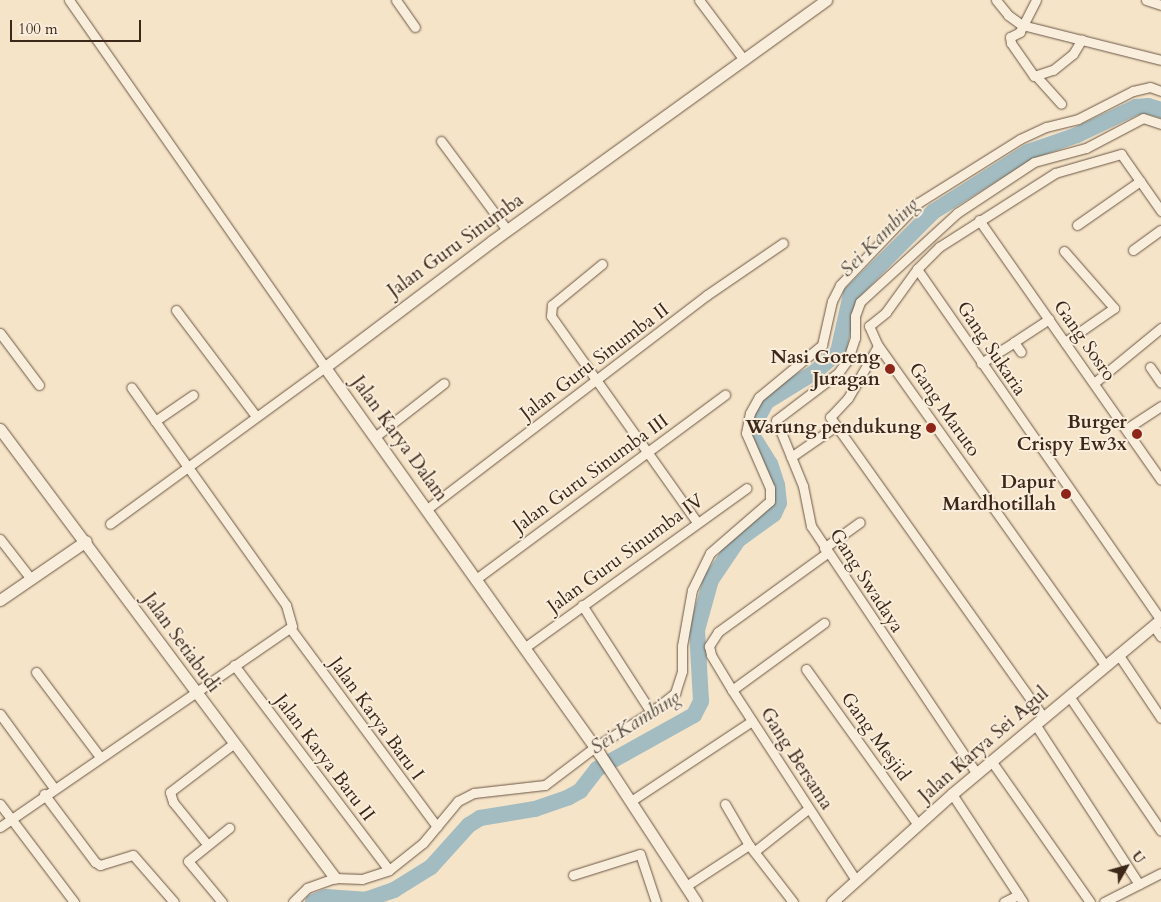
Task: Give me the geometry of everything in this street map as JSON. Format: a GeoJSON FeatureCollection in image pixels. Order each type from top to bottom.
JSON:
{"type":"FeatureCollection","features":[{"type":"Feature","properties":{"kind":"street","name":"Jalan Karya Dalam"},"geometry":{"type":"LineString","coordinates":[[69,0],[325,367],[376,436],[597,750],[696,902]]}},
{"type":"Feature","properties":{"kind":"street"},"geometry":{"type":"LineString","coordinates":[[396,0],[415,27]]}},
{"type":"Feature","properties":{"kind":"street"},"geometry":{"type":"LineString","coordinates":[[699,0],[744,60]]}},
{"type":"Feature","properties":{"kind":"street","name":"Jalan Guru Sinumba"},"geometry":{"type":"LineString","coordinates":[[110,524],[189,468],[507,230],[826,0]]}},
{"type":"Feature","properties":{"kind":"street"},"geometry":{"type":"LineString","coordinates":[[996,0],[1008,15],[1022,25],[1161,60]]}},
{"type":"Feature","properties":{"kind":"street"},"geometry":{"type":"LineString","coordinates":[[1036,0],[1020,32],[1010,37],[1011,44],[1061,104]]}},
{"type":"Feature","properties":{"kind":"street"},"geometry":{"type":"LineString","coordinates":[[1146,0],[1161,5]]}},
{"type":"Feature","properties":{"kind":"street"},"geometry":{"type":"LineString","coordinates":[[1037,77],[1053,70],[1074,54],[1082,39]]}},
{"type":"Feature","properties":{"kind":"street"},"geometry":{"type":"LineString","coordinates":[[294,902],[307,888],[335,878],[362,879],[389,870],[423,843],[458,801],[474,793],[540,787],[597,750],[675,693],[679,684],[692,590],[710,553],[770,501],[770,488],[746,433],[750,413],[759,397],[822,345],[832,301],[840,285],[918,203],[1020,139],[1046,127],[1078,119],[1133,90],[1150,88],[1161,91]]}},
{"type":"Feature","properties":{"kind":"street","name":"Gang Swadaya"},"geometry":{"type":"LineString","coordinates":[[977,774],[811,526],[804,486],[776,420],[800,399],[838,373],[848,359],[855,338],[855,316],[860,302],[957,213],[1034,162],[1086,148],[1143,118],[1161,124]]}},
{"type":"Feature","properties":{"kind":"street"},"geometry":{"type":"LineString","coordinates":[[441,141],[507,230]]}},
{"type":"Feature","properties":{"kind":"street"},"geometry":{"type":"LineString","coordinates":[[1139,884],[1039,720],[836,426],[831,415],[848,398],[878,346],[870,326],[886,312],[917,269],[939,248],[979,220],[1055,173],[1113,154],[1124,158],[1140,181],[1158,200],[1161,211]]}},
{"type":"Feature","properties":{"kind":"street"},"geometry":{"type":"LineString","coordinates":[[1077,225],[1140,181]]}},
{"type":"Feature","properties":{"kind":"street","name":"Gang Sosro"},"geometry":{"type":"LineString","coordinates":[[979,220],[1161,480]]}},
{"type":"Feature","properties":{"kind":"street"},"geometry":{"type":"LineString","coordinates":[[1133,250],[1161,230]]}},
{"type":"Feature","properties":{"kind":"street","name":"Jalan Guru Sinumba II"},"geometry":{"type":"LineString","coordinates":[[427,509],[596,382],[707,295],[783,243]]}},
{"type":"Feature","properties":{"kind":"street"},"geometry":{"type":"LineString","coordinates":[[1064,251],[1114,308],[1065,342]]}},
{"type":"Feature","properties":{"kind":"street"},"geometry":{"type":"LineString","coordinates":[[602,264],[550,310],[552,319],[697,522]]}},
{"type":"Feature","properties":{"kind":"street","name":"Gang Sukaria"},"geometry":{"type":"LineString","coordinates":[[917,269],[1158,621],[1161,637]]}},
{"type":"Feature","properties":{"kind":"street"},"geometry":{"type":"LineString","coordinates":[[176,310],[256,416]]}},
{"type":"Feature","properties":{"kind":"street"},"geometry":{"type":"LineString","coordinates":[[981,363],[1049,319]]}},
{"type":"Feature","properties":{"kind":"street"},"geometry":{"type":"LineString","coordinates":[[1094,383],[1161,328]]}},
{"type":"Feature","properties":{"kind":"street"},"geometry":{"type":"LineString","coordinates":[[0,333],[39,385]]}},
{"type":"Feature","properties":{"kind":"street"},"geometry":{"type":"LineString","coordinates":[[1014,342],[1021,352]]}},
{"type":"Feature","properties":{"kind":"street","name":"Gang Maruto"},"geometry":{"type":"LineString","coordinates":[[878,346],[1105,665]]}},
{"type":"Feature","properties":{"kind":"street"},"geometry":{"type":"LineString","coordinates":[[1150,367],[1161,384]]}},
{"type":"Feature","properties":{"kind":"street"},"geometry":{"type":"LineString","coordinates":[[376,436],[444,383]]}},
{"type":"Feature","properties":{"kind":"street"},"geometry":{"type":"LineString","coordinates":[[0,827],[44,794],[292,626],[286,605],[130,387]]}},
{"type":"Feature","properties":{"kind":"street"},"geometry":{"type":"LineString","coordinates":[[155,421],[193,395]]}},
{"type":"Feature","properties":{"kind":"street","name":"Jalan Guru Sinumba III"},"geometry":{"type":"LineString","coordinates":[[476,579],[648,455],[725,395]]}},
{"type":"Feature","properties":{"kind":"street"},"geometry":{"type":"LineString","coordinates":[[1126,429],[1161,406]]}},
{"type":"Feature","properties":{"kind":"street"},"geometry":{"type":"LineString","coordinates":[[791,456],[836,426]]}},
{"type":"Feature","properties":{"kind":"street","name":"Jalan Setiabudi"},"geometry":{"type":"LineString","coordinates":[[2,437],[86,542],[195,693],[335,878]]}},
{"type":"Feature","properties":{"kind":"street","name":"Jalan Guru Sinumba IV"},"geometry":{"type":"LineString","coordinates":[[524,648],[697,522],[747,488]]}},
{"type":"Feature","properties":{"kind":"street"},"geometry":{"type":"LineString","coordinates":[[826,551],[860,522]]}},
{"type":"Feature","properties":{"kind":"street"},"geometry":{"type":"LineString","coordinates":[[0,539],[31,580]]}},
{"type":"Feature","properties":{"kind":"street"},"geometry":{"type":"LineString","coordinates":[[0,600],[86,542]]}},
{"type":"Feature","properties":{"kind":"street","name":"Gang Bersama"},"geometry":{"type":"LineString","coordinates":[[826,551],[718,632],[709,646],[710,655],[808,809],[856,880]]}},
{"type":"Feature","properties":{"kind":"street"},"geometry":{"type":"LineString","coordinates":[[582,605],[651,712]]}},
{"type":"Feature","properties":{"kind":"street","name":"Jalan Karya Sei Agul"},"geometry":{"type":"LineString","coordinates":[[832,902],[952,794],[1158,621]]}},
{"type":"Feature","properties":{"kind":"street"},"geometry":{"type":"LineString","coordinates":[[732,690],[824,623]]}},
{"type":"Feature","properties":{"kind":"street","name":"Jalan Karya Baru I"},"geometry":{"type":"LineString","coordinates":[[290,628],[437,827]]}},
{"type":"Feature","properties":{"kind":"street"},"geometry":{"type":"LineString","coordinates":[[1118,654],[1161,718]]}},
{"type":"Feature","properties":{"kind":"street","name":"Jalan Karya Baru II"},"geometry":{"type":"LineString","coordinates":[[234,665],[389,870]]}},
{"type":"Feature","properties":{"kind":"street","name":"Gang Mesjid"},"geometry":{"type":"LineString","coordinates":[[806,669],[918,825]]}},
{"type":"Feature","properties":{"kind":"street"},"geometry":{"type":"LineString","coordinates":[[36,672],[100,757]]}},
{"type":"Feature","properties":{"kind":"street"},"geometry":{"type":"LineString","coordinates":[[1069,696],[1161,831]]}},
{"type":"Feature","properties":{"kind":"street"},"geometry":{"type":"LineString","coordinates":[[0,714],[54,788]]}},
{"type":"Feature","properties":{"kind":"street"},"geometry":{"type":"LineString","coordinates":[[631,801],[752,721]]}},
{"type":"Feature","properties":{"kind":"street"},"geometry":{"type":"LineString","coordinates":[[207,844],[173,802],[170,792],[234,744]]}},
{"type":"Feature","properties":{"kind":"street"},"geometry":{"type":"LineString","coordinates":[[992,762],[1090,902]]}},
{"type":"Feature","properties":{"kind":"street"},"geometry":{"type":"LineString","coordinates":[[44,794],[95,862],[100,865],[133,855],[174,902]]}},
{"type":"Feature","properties":{"kind":"street"},"geometry":{"type":"LineString","coordinates":[[952,794],[1021,899],[1004,902]]}},
{"type":"Feature","properties":{"kind":"street"},"geometry":{"type":"LineString","coordinates":[[0,804],[74,902]]}},
{"type":"Feature","properties":{"kind":"street"},"geometry":{"type":"LineString","coordinates":[[725,804],[752,848],[793,902]]}},
{"type":"Feature","properties":{"kind":"street"},"geometry":{"type":"LineString","coordinates":[[686,886],[752,848],[808,809]]}},
{"type":"Feature","properties":{"kind":"street"},"geometry":{"type":"LineString","coordinates":[[222,902],[188,861],[229,828]]}},
{"type":"Feature","properties":{"kind":"street"},"geometry":{"type":"LineString","coordinates":[[573,875],[640,854],[656,902]]}},
{"type":"Feature","properties":{"kind":"street"},"geometry":{"type":"LineString","coordinates":[[1104,902],[1161,873]]}},
{"type":"Feature","properties":{"kind":"waterway","name":"Sei Kambing"},"geometry":{"type":"LineString","coordinates":[[313,902],[326,897],[365,900],[394,890],[431,867],[469,825],[480,818],[535,809],[569,797],[580,791],[597,769],[694,715],[701,701],[697,630],[711,580],[738,540],[774,514],[779,503],[777,485],[770,464],[753,437],[754,425],[766,402],[815,372],[838,352],[851,294],[933,212],[1028,152],[1077,135],[1136,107],[1148,106],[1161,110]]}},
{"type":"Feature","properties":{"kind":"place","name":"Nasi Goreng Juragan"},"geometry":{"type":"Point","coordinates":[890,369]}},
{"type":"Feature","properties":{"kind":"place","name":"Warung pendukung"},"geometry":{"type":"Point","coordinates":[931,428]}},
{"type":"Feature","properties":{"kind":"place","name":"Burger Crispy Ew3x"},"geometry":{"type":"Point","coordinates":[1137,434]}},
{"type":"Feature","properties":{"kind":"place","name":"Dapur Mardhotillah"},"geometry":{"type":"Point","coordinates":[1066,494]}}]}
